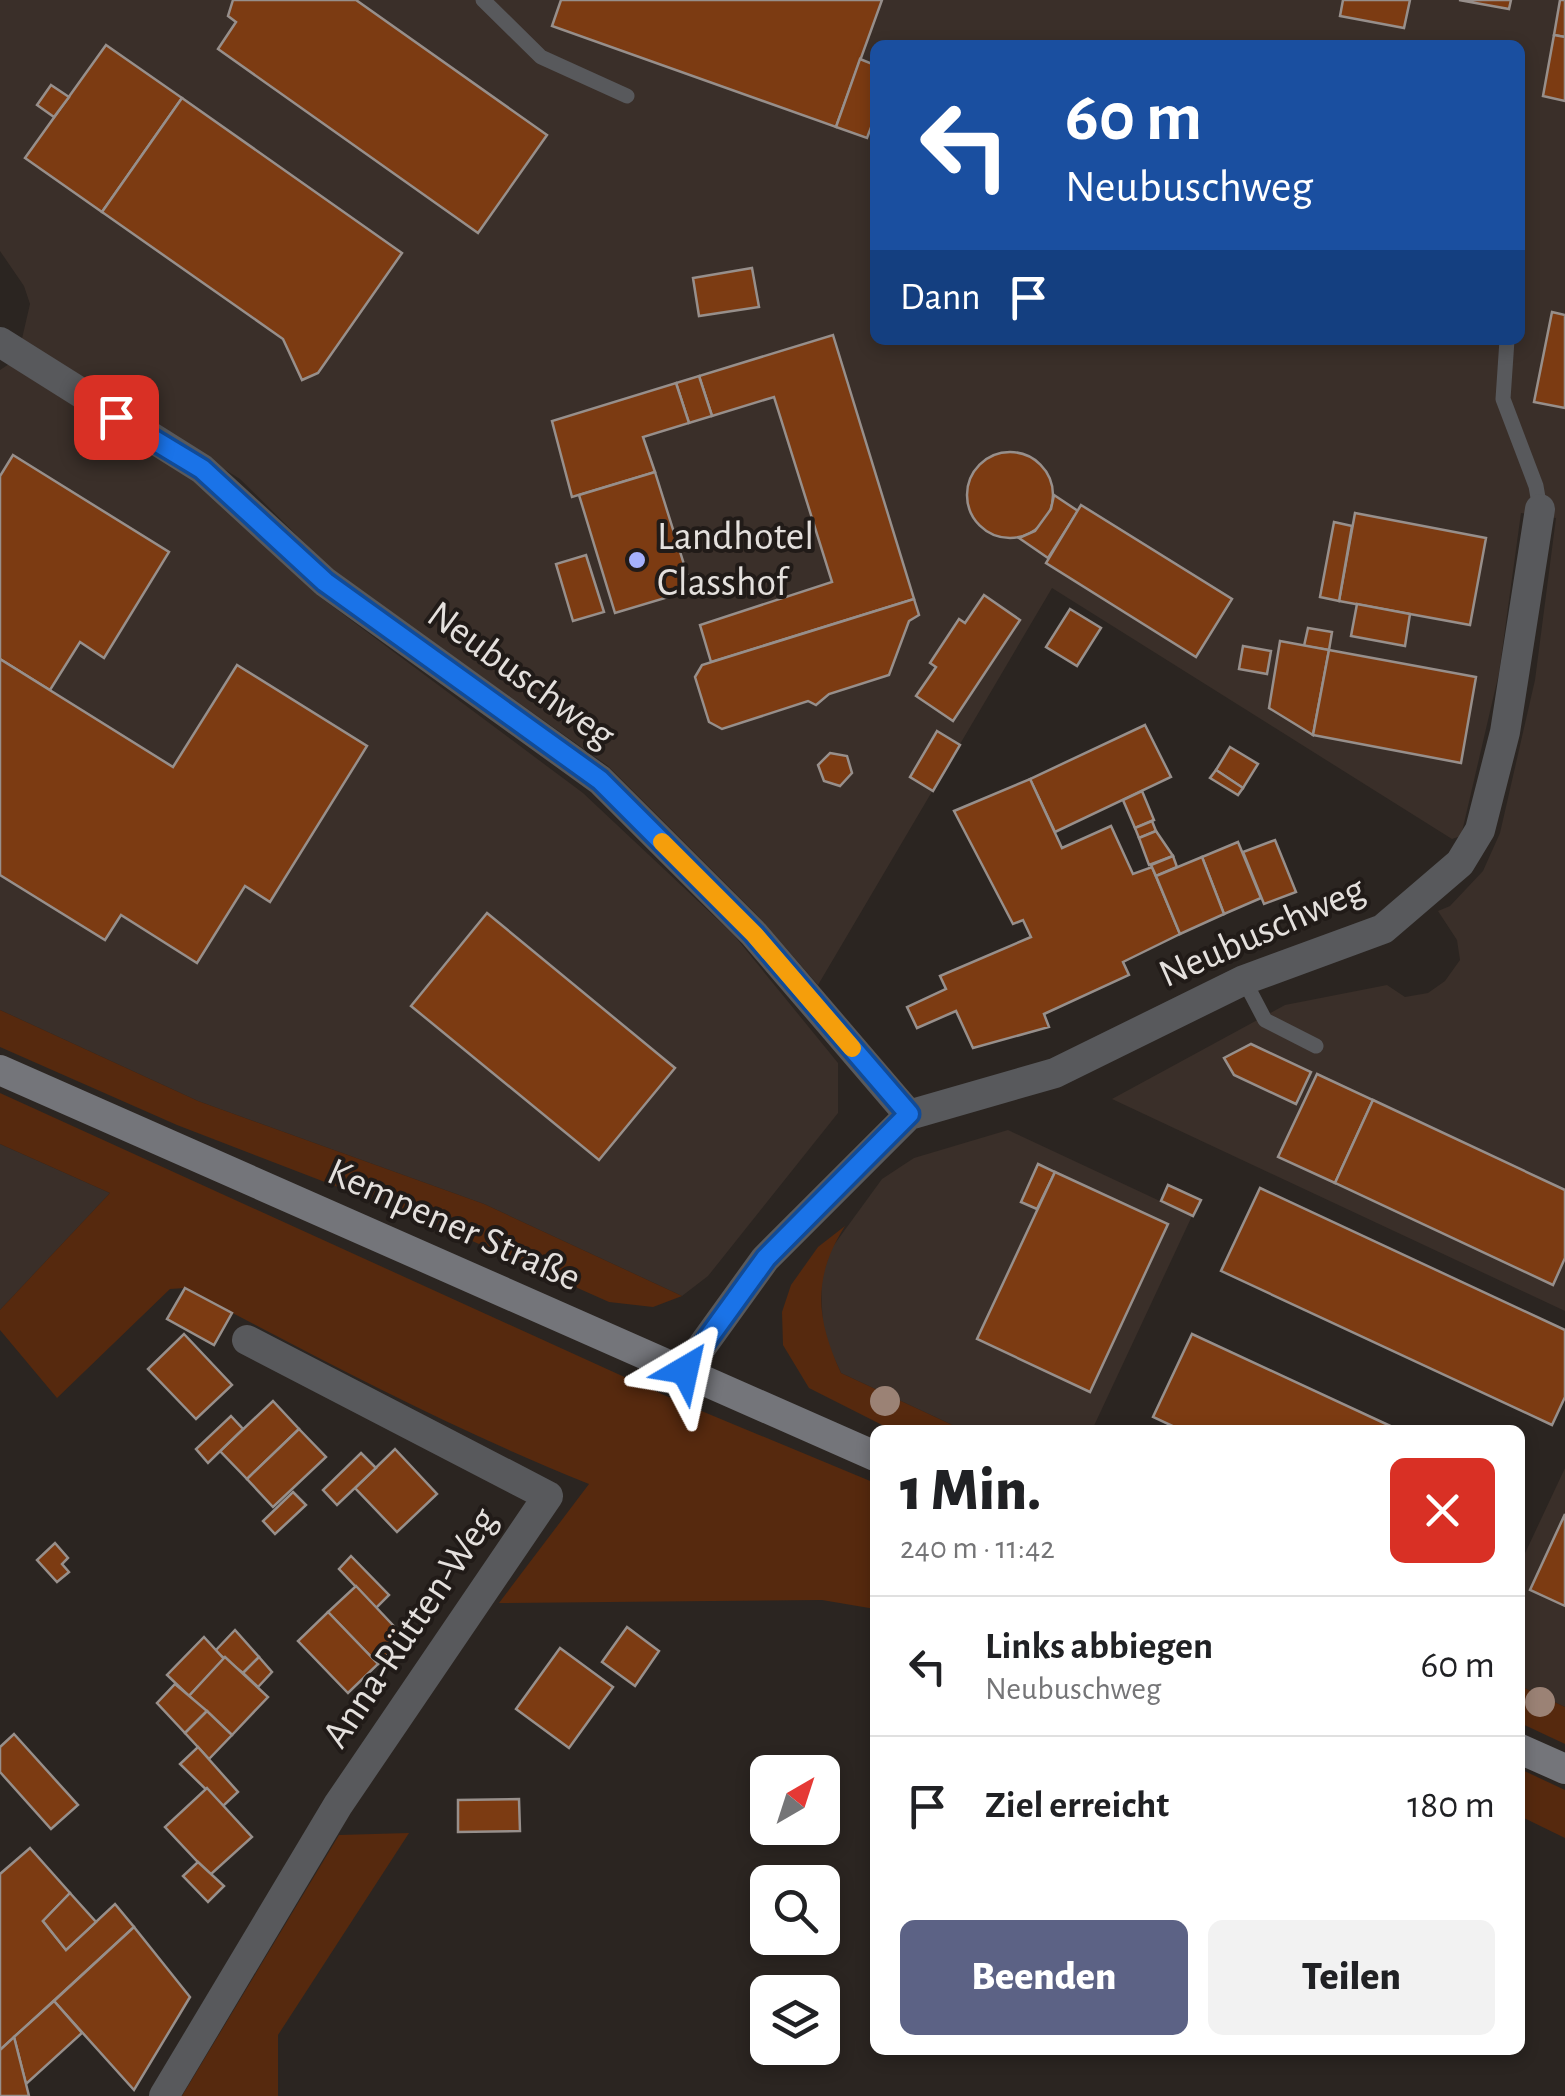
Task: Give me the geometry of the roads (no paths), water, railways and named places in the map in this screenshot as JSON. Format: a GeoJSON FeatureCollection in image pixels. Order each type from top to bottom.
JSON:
{"type":"FeatureCollection","features":[{"type":"Feature","properties":{"kind":"main road","name":"Kempener Straße"},"geometry":{"type":"LineString","coordinates":[[0,1070],[870,1454]]}},
{"type":"Feature","properties":{"kind":"main road"},"geometry":{"type":"LineString","coordinates":[[1525,1750],[1565,1769]]}},
{"type":"Feature","properties":{"kind":"street","name":"Neubuschweg"},"geometry":{"type":"LineString","coordinates":[[0,342],[202,469],[325,582],[600,780],[754,934],[909,1114]]}},
{"type":"Feature","properties":{"kind":"street","name":"Neubuschweg"},"geometry":{"type":"LineString","coordinates":[[685,1370],[766,1258],[909,1114],[1054,1072],[1244,980],[1382,929],[1472,848],[1486,811],[1505,732],[1540,510]]}},
{"type":"Feature","properties":{"kind":"street","name":"Anna-Rütten-Weg"},"geometry":{"type":"LineString","coordinates":[[164,2096],[348,1789],[548,1496],[246,1340]]}},
{"type":"Feature","properties":{"kind":"lane"},"geometry":{"type":"LineString","coordinates":[[483,0],[540,57],[628,96]]}},
{"type":"Feature","properties":{"kind":"lane"},"geometry":{"type":"LineString","coordinates":[[1507,345],[1503,399],[1536,486],[1540,510]]}},
{"type":"Feature","properties":{"kind":"lane"},"geometry":{"type":"LineString","coordinates":[[1244,980],[1265,1020],[1316,1046]]}},
{"type":"Feature","properties":{"kind":"place","name":"Landhotel Classhof"},"geometry":{"type":"Point","coordinates":[637,560]}}]}
